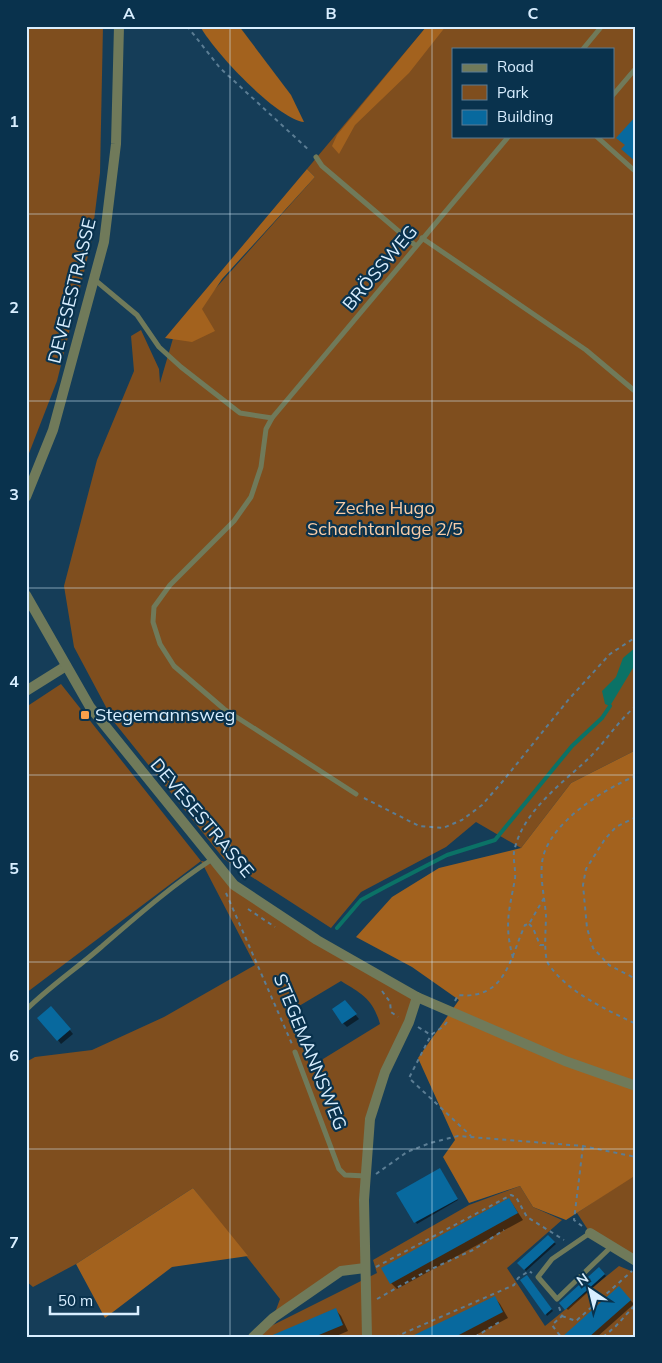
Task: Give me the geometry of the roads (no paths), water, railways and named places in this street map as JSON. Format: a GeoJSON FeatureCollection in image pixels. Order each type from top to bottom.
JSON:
{"type":"FeatureCollection","features":[{"type":"Feature","properties":{"kind":"street","name":"DEVESESTRASSE"},"geometry":{"type":"LineString","coordinates":[[26,497],[53,430],[104,242],[116,144],[118,26]]}},
{"type":"Feature","properties":{"kind":"street","name":"DEVESESTRASSE"},"geometry":{"type":"LineString","coordinates":[[26,595],[29,606],[90,707],[211,860],[234,885],[317,940],[416,997],[564,1061],[636,1086]]}},
{"type":"Feature","properties":{"kind":"street"},"geometry":{"type":"LineString","coordinates":[[26,691],[66,666]]}},
{"type":"Feature","properties":{"kind":"street","name":"STEGEMANNSWEG"},"geometry":{"type":"LineString","coordinates":[[367,1337],[365,1270],[366,1176],[370,1119],[385,1072],[409,1022],[416,997]]}},
{"type":"Feature","properties":{"kind":"street"},"geometry":{"type":"LineString","coordinates":[[590,1233],[636,1261]]}},
{"type":"Feature","properties":{"kind":"street"},"geometry":{"type":"LineString","coordinates":[[254,1337],[273,1318],[341,1271],[365,1270]]}},
{"type":"Feature","properties":{"kind":"lane"},"geometry":{"type":"LineString","coordinates":[[584,48],[602,26]]}},
{"type":"Feature","properties":{"kind":"lane"},"geometry":{"type":"LineString","coordinates":[[614,94],[636,68]]}},
{"type":"Feature","properties":{"kind":"lane","name":"BRÖSSWEG"},"geometry":{"type":"LineString","coordinates":[[272,418],[507,138]]}},
{"type":"Feature","properties":{"kind":"lane"},"geometry":{"type":"LineString","coordinates":[[598,138],[636,172]]}},
{"type":"Feature","properties":{"kind":"lane"},"geometry":{"type":"LineString","coordinates":[[316,157],[322,166],[416,246]]}},
{"type":"Feature","properties":{"kind":"lane"},"geometry":{"type":"LineString","coordinates":[[422,238],[586,350],[636,392]]}},
{"type":"Feature","properties":{"kind":"lane"},"geometry":{"type":"LineString","coordinates":[[95,280],[137,315],[159,347],[240,413],[272,418],[266,428],[261,468],[251,497],[234,521],[170,585],[154,607],[153,622],[160,644],[174,666],[224,709],[356,794]]}},
{"type":"Feature","properties":{"kind":"lane"},"geometry":{"type":"LineString","coordinates":[[26,1010],[147,906],[211,860]]}},
{"type":"Feature","properties":{"kind":"lane","name":"STEGEMANNSWEG"},"geometry":{"type":"LineString","coordinates":[[295,1052],[339,1169],[345,1175],[366,1176]]}},
{"type":"Feature","properties":{"kind":"lane"},"geometry":{"type":"LineString","coordinates":[[590,1233],[552,1260],[538,1277],[557,1299],[612,1246]]}},
{"type":"Feature","properties":{"kind":"waterway"},"geometry":{"type":"LineString","coordinates":[[337,928],[361,900],[447,855],[495,840],[572,746],[602,718],[610,706]]}},
{"type":"Feature","properties":{"kind":"place","name":"Stegemannsweg"},"geometry":{"type":"Point","coordinates":[85,715]}},
{"type":"Feature","properties":{"kind":"park label","name":"Zeche Hugo Schachtanlage 2/5"},"geometry":{"type":"Point","coordinates":[385,518]}}]}
